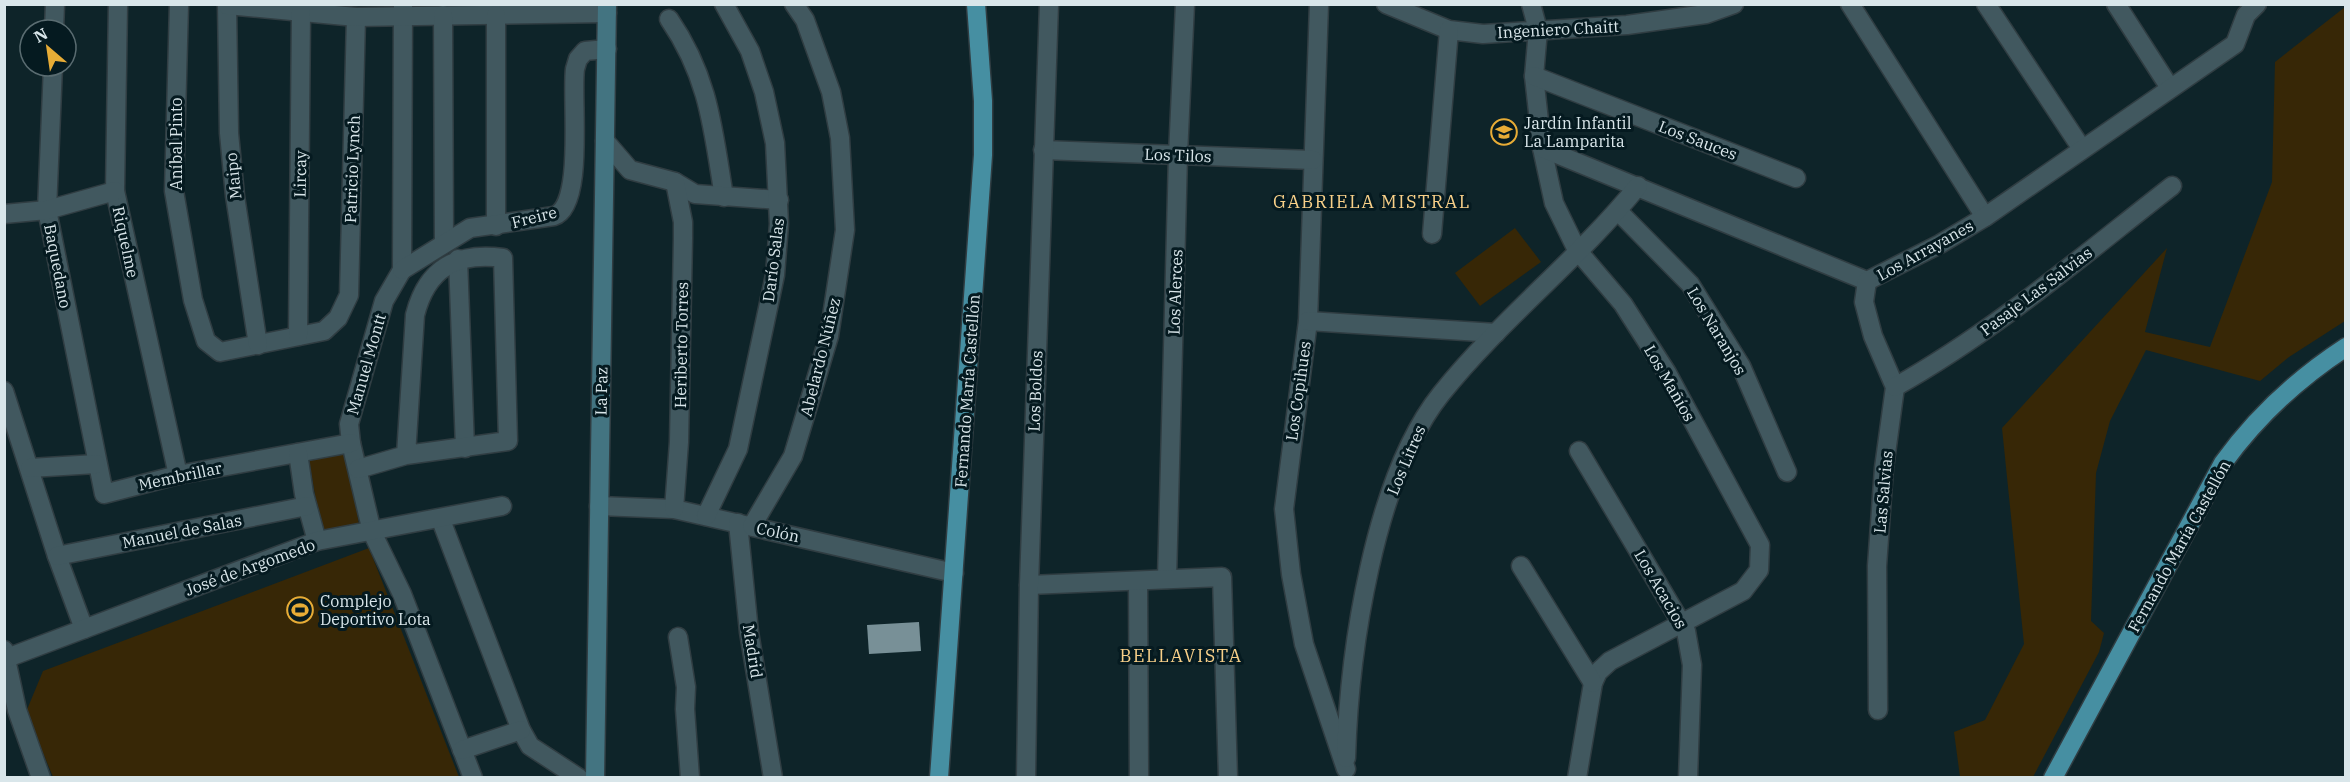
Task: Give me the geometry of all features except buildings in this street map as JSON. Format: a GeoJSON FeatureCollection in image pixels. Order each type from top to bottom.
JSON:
{"type":"FeatureCollection","features":[{"type":"Feature","properties":{"kind":"main road","name":"Fernando María Castellón"},"geometry":{"type":"LineString","coordinates":[[939,777],[983,155],[983,101],[976,4]]}},
{"type":"Feature","properties":{"kind":"main road","name":"Fernando María Castellón"},"geometry":{"type":"LineString","coordinates":[[2053,777],[2223,463],[2243,435],[2282,395],[2346,347]]}},
{"type":"Feature","properties":{"kind":"street","name":"Riquelme"},"geometry":{"type":"LineString","coordinates":[[118,4],[115,190],[178,475]]}},
{"type":"Feature","properties":{"kind":"street","name":"Aníbal Pinto"},"geometry":{"type":"LineString","coordinates":[[178,4],[174,191],[193,300],[206,341],[213,349],[220,352],[258,345]]}},
{"type":"Feature","properties":{"kind":"street","name":"Darío Salas"},"geometry":{"type":"LineString","coordinates":[[706,516],[738,449],[775,275],[779,200],[776,143],[764,92],[750,51],[724,4]]}},
{"type":"Feature","properties":{"kind":"street","name":"Abelardo Núñez"},"geometry":{"type":"LineString","coordinates":[[745,524],[793,456],[829,336],[845,230],[840,138],[831,92],[805,20],[794,4]]}},
{"type":"Feature","properties":{"kind":"street","name":"Los Boldos"},"geometry":{"type":"LineString","coordinates":[[1026,777],[1029,585],[1048,4]]}},
{"type":"Feature","properties":{"kind":"street","name":"Los Alerces"},"geometry":{"type":"LineString","coordinates":[[1167,579],[1178,155],[1185,4]]}},
{"type":"Feature","properties":{"kind":"street","name":"Los Copihues"},"geometry":{"type":"LineString","coordinates":[[1319,4],[1308,321],[1284,509],[1291,574],[1304,644],[1346,773]]}},
{"type":"Feature","properties":{"kind":"street","name":"Ingeniero Chaitt"},"geometry":{"type":"LineString","coordinates":[[1386,4],[1449,30],[1483,34],[1627,25],[1706,14],[1734,4]]}},
{"type":"Feature","properties":{"kind":"street","name":"Los Mañíos"},"geometry":{"type":"LineString","coordinates":[[1531,4],[1538,30],[1534,76],[1542,148],[1554,203],[1577,250],[1623,304],[1667,373],[1760,545],[1759,570],[1750,585],[1734,597],[1610,661],[1598,672],[1593,683]]}},
{"type":"Feature","properties":{"kind":"street"},"geometry":{"type":"LineString","coordinates":[[1850,4],[1985,217]]}},
{"type":"Feature","properties":{"kind":"street"},"geometry":{"type":"LineString","coordinates":[[1986,4],[2082,149]]}},
{"type":"Feature","properties":{"kind":"street"},"geometry":{"type":"LineString","coordinates":[[2116,4],[2170,88]]}},
{"type":"Feature","properties":{"kind":"street"},"geometry":{"type":"LineString","coordinates":[[227,5],[356,17],[403,11],[443,15],[496,15],[607,9]]}},
{"type":"Feature","properties":{"kind":"street","name":"Maipo"},"geometry":{"type":"LineString","coordinates":[[227,5],[230,144],[258,345]]}},
{"type":"Feature","properties":{"kind":"street","name":"Los Arrayanes"},"geometry":{"type":"LineString","coordinates":[[1542,148],[1867,281],[1940,244],[1985,217],[2235,44],[2248,8]]}},
{"type":"Feature","properties":{"kind":"street","name":"La Paz"},"geometry":{"type":"LineString","coordinates":[[596,777],[607,9]]}},
{"type":"Feature","properties":{"kind":"street","name":"Manuel Montt"},"geometry":{"type":"LineString","coordinates":[[403,11],[402,270],[384,301],[349,424],[351,443],[372,532],[402,594],[473,777]]}},
{"type":"Feature","properties":{"kind":"street","name":"Lircay"},"geometry":{"type":"LineString","coordinates":[[298,336],[301,12]]}},
{"type":"Feature","properties":{"kind":"street"},"geometry":{"type":"LineString","coordinates":[[443,15],[444,243]]}},
{"type":"Feature","properties":{"kind":"street"},"geometry":{"type":"LineString","coordinates":[[496,15],[496,226]]}},
{"type":"Feature","properties":{"kind":"street","name":"Patricio Lynch"},"geometry":{"type":"LineString","coordinates":[[298,336],[324,331],[338,318],[349,295],[356,17]]}},
{"type":"Feature","properties":{"kind":"street"},"geometry":{"type":"LineString","coordinates":[[669,19],[695,61],[705,94],[724,197]]}},
{"type":"Feature","properties":{"kind":"street"},"geometry":{"type":"LineString","coordinates":[[1432,234],[1449,30]]}},
{"type":"Feature","properties":{"kind":"street","name":"Freire"},"geometry":{"type":"LineString","coordinates":[[402,270],[470,228],[554,216],[566,206],[575,152],[575,69],[578,59],[585,51],[607,49]]}},
{"type":"Feature","properties":{"kind":"street","name":"Los Sauces"},"geometry":{"type":"LineString","coordinates":[[1534,76],[1796,178]]}},
{"type":"Feature","properties":{"kind":"street","name":"Baquedano"},"geometry":{"type":"LineString","coordinates":[[52,78],[47,210],[96,464]]}},
{"type":"Feature","properties":{"kind":"street"},"geometry":{"type":"LineString","coordinates":[[605,141],[630,170],[675,182],[695,194],[779,200]]}},
{"type":"Feature","properties":{"kind":"street","name":"Los Tilos"},"geometry":{"type":"LineString","coordinates":[[1043,150],[1313,160]]}},
{"type":"Feature","properties":{"kind":"street","name":"Heriberto Torres"},"geometry":{"type":"LineString","coordinates":[[674,509],[679,442],[683,238],[675,182]]}},
{"type":"Feature","properties":{"kind":"street","name":"Los Litres"},"geometry":{"type":"LineString","coordinates":[[1346,773],[1348,710],[1355,654],[1377,539],[1396,477],[1415,433],[1428,412],[1496,333],[1618,211],[1638,186]]}},
{"type":"Feature","properties":{"kind":"street","name":"Pasaje Las Salvias"},"geometry":{"type":"LineString","coordinates":[[1895,387],[1940,362],[2023,304],[2172,186]]}},
{"type":"Feature","properties":{"kind":"street"},"geometry":{"type":"LineString","coordinates":[[4,214],[47,210],[115,190]]}},
{"type":"Feature","properties":{"kind":"street","name":"Los Naranjos"},"geometry":{"type":"LineString","coordinates":[[1618,211],[1690,284],[1741,366],[1787,472]]}},
{"type":"Feature","properties":{"kind":"street"},"geometry":{"type":"LineString","coordinates":[[358,469],[406,455],[508,441],[503,258],[458,259],[434,276],[419,301],[415,315],[406,455]]}},
{"type":"Feature","properties":{"kind":"street"},"geometry":{"type":"LineString","coordinates":[[458,259],[465,448]]}},
{"type":"Feature","properties":{"kind":"street"},"geometry":{"type":"LineString","coordinates":[[1867,281],[1864,302],[1873,336],[1895,387]]}},
{"type":"Feature","properties":{"kind":"street"},"geometry":{"type":"LineString","coordinates":[[1308,321],[1496,333]]}},
{"type":"Feature","properties":{"kind":"street"},"geometry":{"type":"LineString","coordinates":[[258,345],[298,336]]}},
{"type":"Feature","properties":{"kind":"street","name":"Las Salvias"},"geometry":{"type":"LineString","coordinates":[[1878,710],[1876,566],[1884,468],[1895,387]]}},
{"type":"Feature","properties":{"kind":"street"},"geometry":{"type":"LineString","coordinates":[[4,391],[57,556],[84,629]]}},
{"type":"Feature","properties":{"kind":"street","name":"Membrillar"},"geometry":{"type":"LineString","coordinates":[[96,464],[104,494],[178,475],[351,443]]}},
{"type":"Feature","properties":{"kind":"street","name":"Los Acacios"},"geometry":{"type":"LineString","coordinates":[[1579,451],[1682,622],[1689,641],[1692,665],[1688,777]]}},
{"type":"Feature","properties":{"kind":"street"},"geometry":{"type":"LineString","coordinates":[[298,453],[307,506],[316,541]]}},
{"type":"Feature","properties":{"kind":"street"},"geometry":{"type":"LineString","coordinates":[[30,468],[96,464]]}},
{"type":"Feature","properties":{"kind":"street","name":"Manuel de Salas"},"geometry":{"type":"LineString","coordinates":[[57,556],[307,506]]}},
{"type":"Feature","properties":{"kind":"street","name":"José de Argomedo"},"geometry":{"type":"LineString","coordinates":[[6,654],[84,629],[316,541],[441,520],[502,506]]}},
{"type":"Feature","properties":{"kind":"street","name":"Colón"},"geometry":{"type":"LineString","coordinates":[[599,506],[674,509],[954,573]]}},
{"type":"Feature","properties":{"kind":"street"},"geometry":{"type":"LineString","coordinates":[[441,520],[521,730],[530,746],[579,777]]}},
{"type":"Feature","properties":{"kind":"street","name":"Madrid"},"geometry":{"type":"LineString","coordinates":[[745,524],[749,632],[773,777]]}},
{"type":"Feature","properties":{"kind":"street"},"geometry":{"type":"LineString","coordinates":[[1521,567],[1593,683],[1577,777]]}},
{"type":"Feature","properties":{"kind":"street"},"geometry":{"type":"LineString","coordinates":[[1029,585],[1222,577],[1228,777]]}},
{"type":"Feature","properties":{"kind":"street"},"geometry":{"type":"LineString","coordinates":[[1138,580],[1139,777]]}},
{"type":"Feature","properties":{"kind":"street"},"geometry":{"type":"LineString","coordinates":[[678,637],[686,687],[685,709],[690,777]]}},
{"type":"Feature","properties":{"kind":"street"},"geometry":{"type":"LineString","coordinates":[[6,654],[17,710],[41,777]]}},
{"type":"Feature","properties":{"kind":"street"},"geometry":{"type":"LineString","coordinates":[[462,750],[521,730]]}},
{"type":"Feature","properties":{"kind":"shaded area"},"geometry":{"type":"Polygon","coordinates":[[[2345,7],[2345,321],[2289,357],[2260,381],[2146,350],[2110,421],[2096,473],[2091,621],[2104,633],[2099,652],[2033,777],[1960,777],[1954,732],[1985,720],[2024,644],[2002,428],[2167,248],[2145,332],[2210,347],[2272,182],[2275,62],[2345,7]]]}},
{"type":"Feature","properties":{"kind":"shaded area"},"geometry":{"type":"Polygon","coordinates":[[[1515,228],[1541,262],[1480,306],[1455,273],[1515,228]]]}},
{"type":"Feature","properties":{"kind":"shaded area"},"geometry":{"type":"Polygon","coordinates":[[[347,454],[360,530],[322,536],[309,460],[347,454]]]}},
{"type":"Feature","properties":{"kind":"shaded area","name":"Complejo Deportivo Lota"},"geometry":{"type":"Polygon","coordinates":[[[369,548],[459,777],[53,777],[26,712],[43,671],[369,548]]]}},
{"type":"Feature","properties":{"kind":"place","name":"Jardín Infantil La Lamparita"},"geometry":{"type":"Point","coordinates":[1504,132]}},
{"type":"Feature","properties":{"kind":"place","name":"Complejo Deportivo Lota"},"geometry":{"type":"Point","coordinates":[300,610]}},
{"type":"Feature","properties":{"kind":"district","name":"GABRIELA MISTRAL"},"geometry":{"type":"Point","coordinates":[1372,202]}},
{"type":"Feature","properties":{"kind":"district","name":"BELLAVISTA"},"geometry":{"type":"Point","coordinates":[1181,656]}}]}
